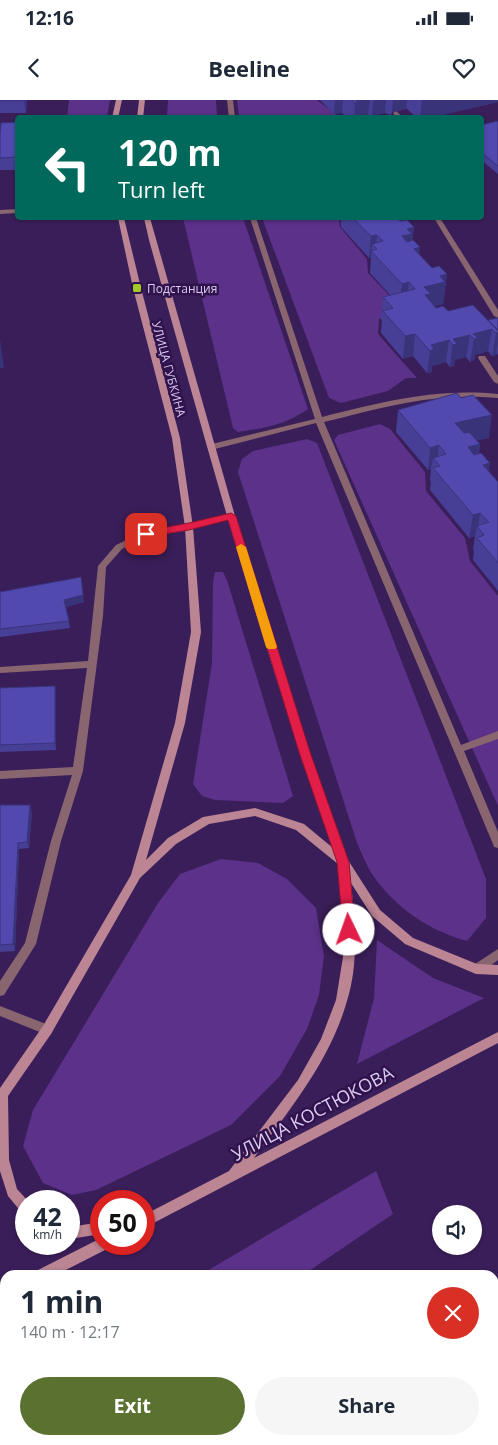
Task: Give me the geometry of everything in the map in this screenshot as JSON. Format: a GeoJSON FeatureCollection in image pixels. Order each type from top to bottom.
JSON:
{"type":"FeatureCollection","features":[{"type":"Feature","properties":{"kind":"main road"},"geometry":{"type":"LineString","coordinates":[[116,115],[119,100]]}},
{"type":"Feature","properties":{"kind":"main road"},"geometry":{"type":"LineString","coordinates":[[140,115],[142,100]]}},
{"type":"Feature","properties":{"kind":"main road","name":"УЛИЦА ГУБКИНА"},"geometry":{"type":"LineString","coordinates":[[121,220],[136,288],[176,438],[189,527],[196,632],[180,723],[136,876]]}},
{"type":"Feature","properties":{"kind":"main road","name":"УЛИЦА ГУБКИНА"},"geometry":{"type":"LineString","coordinates":[[147,220],[231,516],[304,752],[343,862]]}},
{"type":"Feature","properties":{"kind":"main road"},"geometry":{"type":"LineString","coordinates":[[15,1196],[12,1192],[3,1160],[1,1097],[47,1030],[136,876],[172,841],[207,820],[255,812],[300,827],[343,862],[376,913],[409,940],[476,969],[498,970]]}},
{"type":"Feature","properties":{"kind":"main road"},"geometry":{"type":"LineString","coordinates":[[232,1177],[302,1084],[326,1040],[342,1000],[349,957],[350,917],[343,862]]}},
{"type":"Feature","properties":{"kind":"main road","name":"УЛИЦА КОСТЮКОВА"},"geometry":{"type":"LineString","coordinates":[[155,1216],[498,1037]]}},
{"type":"Feature","properties":{"kind":"main road"},"geometry":{"type":"LineString","coordinates":[[53,1270],[90,1250]]}},
{"type":"Feature","properties":{"kind":"lane"},"geometry":{"type":"LineString","coordinates":[[230,100],[232,115]]}},
{"type":"Feature","properties":{"kind":"lane"},"geometry":{"type":"LineString","coordinates":[[0,212],[15,211]]}},
{"type":"Feature","properties":{"kind":"lane"},"geometry":{"type":"LineString","coordinates":[[254,220],[319,420],[498,844]]}},
{"type":"Feature","properties":{"kind":"lane"},"geometry":{"type":"LineString","coordinates":[[438,220],[498,316],[486,319]]}},
{"type":"Feature","properties":{"kind":"lane"},"geometry":{"type":"LineString","coordinates":[[482,358],[498,382]]}},
{"type":"Feature","properties":{"kind":"lane"},"geometry":{"type":"LineString","coordinates":[[211,447],[438,393],[473,393],[498,396]]}},
{"type":"Feature","properties":{"kind":"lane"},"geometry":{"type":"LineString","coordinates":[[0,991],[30,944],[56,841],[78,771],[102,566],[119,547],[146,534],[189,527],[231,516]]}},
{"type":"Feature","properties":{"kind":"lane"},"geometry":{"type":"LineString","coordinates":[[0,670],[92,664]]}},
{"type":"Feature","properties":{"kind":"lane"},"geometry":{"type":"LineString","coordinates":[[457,750],[498,735]]}},
{"type":"Feature","properties":{"kind":"lane"},"geometry":{"type":"LineString","coordinates":[[0,774],[78,771]]}},
{"type":"Feature","properties":{"kind":"lane"},"geometry":{"type":"LineString","coordinates":[[476,969],[498,954]]}},
{"type":"Feature","properties":{"kind":"lane"},"geometry":{"type":"LineString","coordinates":[[0,1010],[47,1030]]}},
{"type":"Feature","properties":{"kind":"shaded area"},"geometry":{"type":"Polygon","coordinates":[[[69,100],[110,100],[107,115],[67,115],[69,100]]]}},
{"type":"Feature","properties":{"kind":"shaded area"},"geometry":{"type":"Polygon","coordinates":[[[168,100],[216,100],[217,115],[167,115],[168,100]]]}},
{"type":"Feature","properties":{"kind":"shaded area"},"geometry":{"type":"Polygon","coordinates":[[[237,100],[317,100],[336,115],[239,115],[237,100]]]}},
{"type":"Feature","properties":{"kind":"shaded area"},"geometry":{"type":"Polygon","coordinates":[[[183,220],[244,220],[308,409],[291,419],[266,427],[238,432],[233,428],[183,220]]]}},
{"type":"Feature","properties":{"kind":"shaded area"},"geometry":{"type":"Polygon","coordinates":[[[263,220],[339,220],[340,227],[367,259],[368,273],[405,312],[379,319],[378,334],[417,378],[406,378],[388,391],[341,403],[329,398],[263,220]]]}},
{"type":"Feature","properties":{"kind":"shaded area"},"geometry":{"type":"Polygon","coordinates":[[[380,424],[390,429],[425,472],[426,491],[465,538],[470,561],[498,596],[498,806],[334,440],[338,435],[380,424]]]}},
{"type":"Feature","properties":{"kind":"shaded area"},"geometry":{"type":"Polygon","coordinates":[[[307,439],[317,443],[486,879],[486,918],[467,941],[427,925],[404,909],[383,889],[367,865],[357,843],[238,472],[242,459],[253,451],[307,439]]]}},
{"type":"Feature","properties":{"kind":"shaded area"},"geometry":{"type":"Polygon","coordinates":[[[215,572],[223,572],[227,580],[293,796],[283,803],[215,800],[202,796],[193,784],[212,663],[213,582],[215,572]]]}},
{"type":"Feature","properties":{"kind":"shaded area"},"geometry":{"type":"Polygon","coordinates":[[[221,859],[258,863],[287,879],[316,908],[324,956],[319,995],[307,1029],[280,1076],[231,1125],[96,1190],[80,1193],[80,1190],[60,1190],[43,1183],[23,1146],[33,1110],[158,903],[180,874],[221,859]]]}},
{"type":"Feature","properties":{"kind":"shaded area"},"geometry":{"type":"Polygon","coordinates":[[[377,940],[433,978],[484,998],[357,1064],[374,998],[377,940]]]}},
{"type":"Feature","properties":{"kind":"shaded area"},"geometry":{"type":"Polygon","coordinates":[[[376,1171],[393,1214],[310,1270],[208,1270],[376,1171]]]}},
{"type":"Feature","properties":{"kind":"building"},"geometry":{"type":"Polygon","coordinates":[[[24,100],[24,101],[0,101],[24,100]]]}},
{"type":"Feature","properties":{"kind":"building"},"geometry":{"type":"Polygon","coordinates":[[[498,121],[498,166],[484,154],[484,124],[498,121]]]}},
{"type":"Feature","properties":{"kind":"building"},"geometry":{"type":"Polygon","coordinates":[[[15,122],[15,157],[0,158],[1,123],[15,122]]]}},
{"type":"Feature","properties":{"kind":"building"},"geometry":{"type":"Polygon","coordinates":[[[355,220],[407,220],[414,227],[407,229],[412,234],[402,236],[407,242],[413,240],[420,247],[414,249],[432,268],[439,266],[447,274],[440,276],[445,282],[424,287],[431,294],[425,295],[436,308],[443,306],[448,311],[473,305],[498,333],[492,329],[473,334],[478,338],[474,339],[470,335],[453,339],[457,344],[453,345],[449,340],[431,345],[434,349],[430,351],[415,334],[405,336],[383,311],[393,308],[383,297],[415,289],[409,282],[402,284],[371,251],[377,249],[372,244],[383,241],[377,235],[371,236],[355,220]]]}},
{"type":"Feature","properties":{"kind":"building"},"geometry":{"type":"Polygon","coordinates":[[[498,318],[498,330],[488,320],[498,318]]]}},
{"type":"Feature","properties":{"kind":"building"},"geometry":{"type":"Polygon","coordinates":[[[457,393],[461,398],[473,395],[492,415],[455,423],[464,433],[469,432],[480,444],[468,447],[474,455],[481,453],[490,463],[483,465],[498,482],[498,563],[477,538],[484,535],[477,526],[489,522],[480,513],[473,515],[433,468],[440,466],[433,458],[446,454],[439,445],[430,448],[398,410],[457,393]]]}},
{"type":"Feature","properties":{"kind":"building"},"geometry":{"type":"Polygon","coordinates":[[[81,577],[83,595],[64,600],[69,621],[0,629],[0,592],[81,577]]]}},
{"type":"Feature","properties":{"kind":"building"},"geometry":{"type":"Polygon","coordinates":[[[55,686],[55,743],[0,745],[0,688],[55,686]]]}},
{"type":"Feature","properties":{"kind":"building"},"geometry":{"type":"Polygon","coordinates":[[[0,805],[30,805],[27,842],[18,843],[13,944],[0,945],[0,805]]]}},
{"type":"Feature","properties":{"kind":"slow traffic"},"geometry":{"type":"LineString","coordinates":[[241,547],[272,647]]}},
{"type":"Feature","properties":{"kind":"place","name":"Подстанция"},"geometry":{"type":"Point","coordinates":[137,288]}},
{"type":"Feature","properties":{"kind":"route"},"geometry":{"type":"LineString","coordinates":[[146,534],[189,527],[231,516],[304,752],[343,862],[350,917],[349,930]]}}]}
